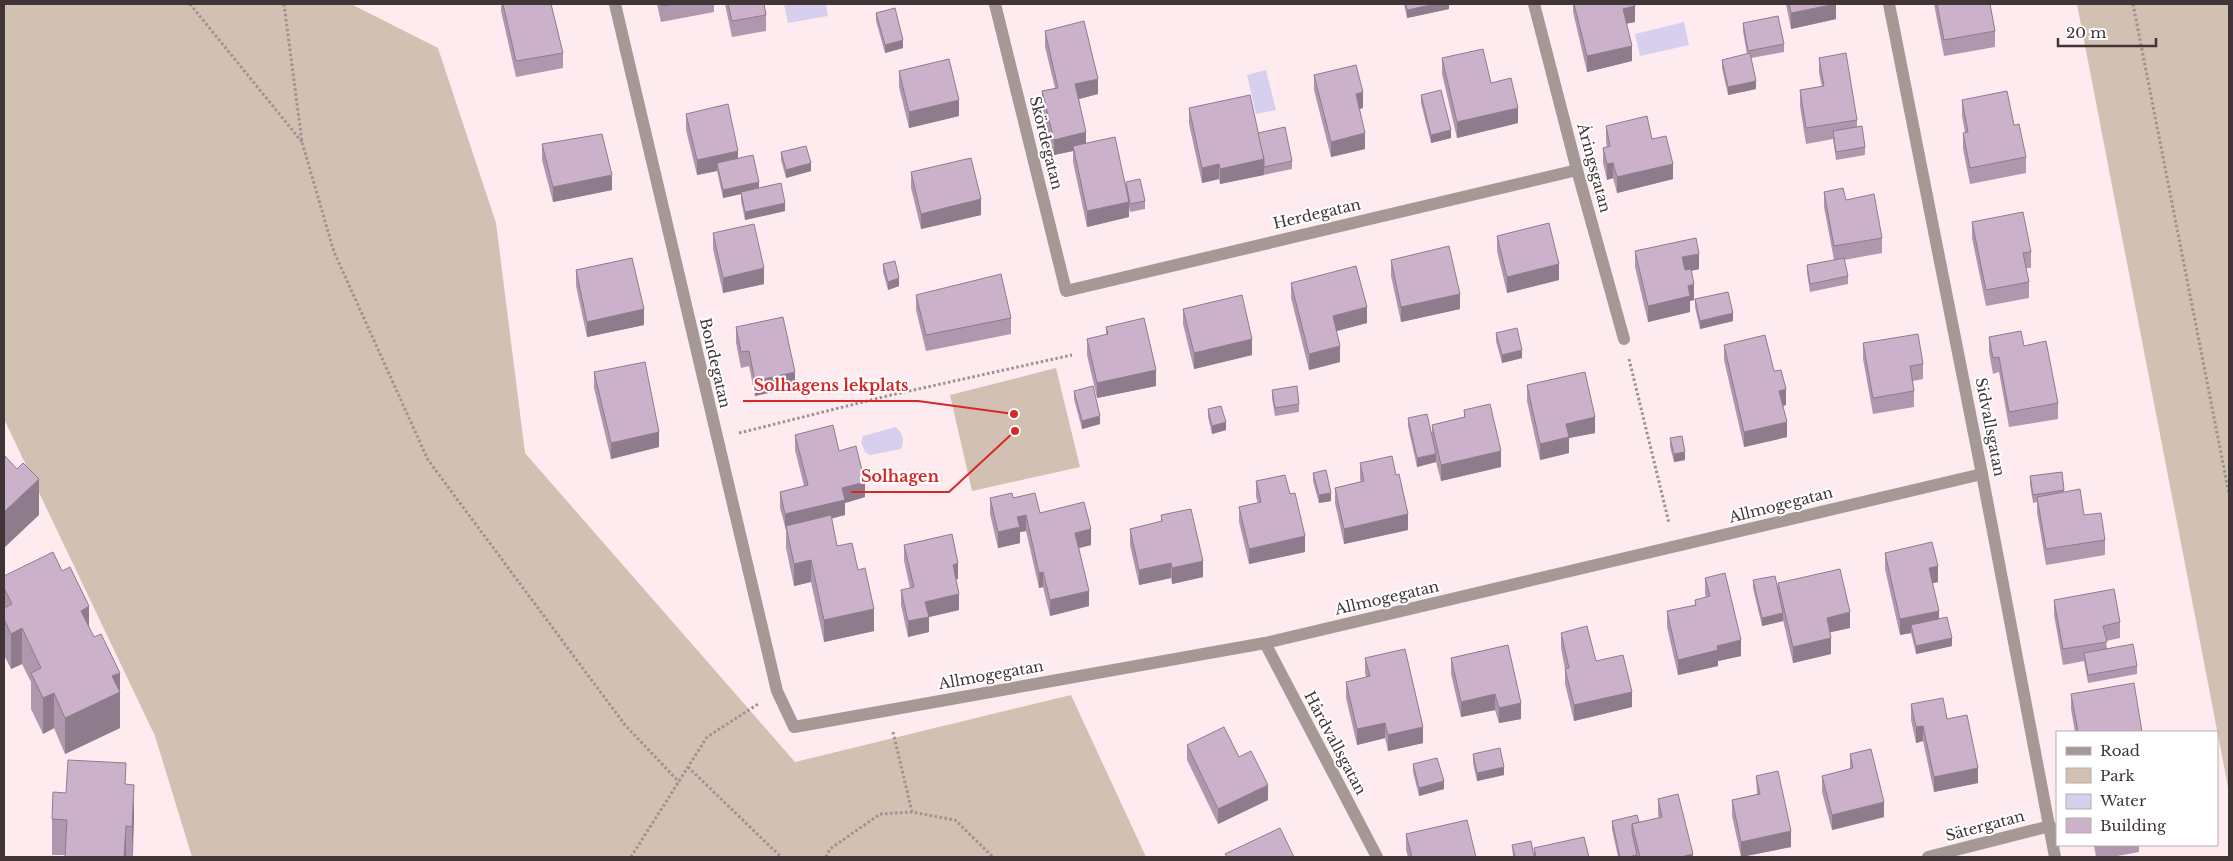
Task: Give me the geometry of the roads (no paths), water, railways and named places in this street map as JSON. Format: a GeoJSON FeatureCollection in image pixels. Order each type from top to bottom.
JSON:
{"type":"FeatureCollection","features":[{"type":"Feature","properties":{"kind":"street","name":"Bondegatan"},"geometry":{"type":"LineString","coordinates":[[615,4],[716,439],[777,691],[794,727]]}},
{"type":"Feature","properties":{"kind":"street","name":"Skördegatan"},"geometry":{"type":"LineString","coordinates":[[995,4],[1066,291]]}},
{"type":"Feature","properties":{"kind":"street","name":"Åringsgatan"},"geometry":{"type":"LineString","coordinates":[[1534,4],[1577,170],[1624,339]]}},
{"type":"Feature","properties":{"kind":"street","name":"Sidvallsgatan"},"geometry":{"type":"LineString","coordinates":[[1889,4],[1982,474],[2050,826],[2054,857]]}},
{"type":"Feature","properties":{"kind":"street","name":"Herdegatan"},"geometry":{"type":"LineString","coordinates":[[1066,291],[1577,170]]}},
{"type":"Feature","properties":{"kind":"street","name":"Allmogegatan"},"geometry":{"type":"LineString","coordinates":[[794,727],[1265,643],[1675,548],[1982,474]]}},
{"type":"Feature","properties":{"kind":"street","name":"Hårdvallsgatan"},"geometry":{"type":"LineString","coordinates":[[1265,643],[1377,857]]}},
{"type":"Feature","properties":{"kind":"street","name":"Sätergatan"},"geometry":{"type":"LineString","coordinates":[[1928,857],[2050,826]]}},
{"type":"Feature","properties":{"kind":"water"},"geometry":{"type":"Polygon","coordinates":[[[784,4],[826,4],[828,16],[788,23],[784,4]]]}},
{"type":"Feature","properties":{"kind":"water"},"geometry":{"type":"Polygon","coordinates":[[[1684,22],[1689,45],[1640,56],[1635,34],[1684,22]]]}},
{"type":"Feature","properties":{"kind":"water"},"geometry":{"type":"Polygon","coordinates":[[[1266,70],[1276,110],[1256,114],[1247,75],[1266,70]]]}},
{"type":"Feature","properties":{"kind":"water"},"geometry":{"type":"Polygon","coordinates":[[[896,427],[903,437],[901,449],[870,455],[865,452],[861,441],[863,436],[896,427]]]}},
{"type":"Feature","properties":{"kind":"place","name":"Solhagens lekplats"},"geometry":{"type":"Point","coordinates":[1014,414]}},
{"type":"Feature","properties":{"kind":"place","name":"Solhagen"},"geometry":{"type":"Point","coordinates":[1015,431]}}]}
